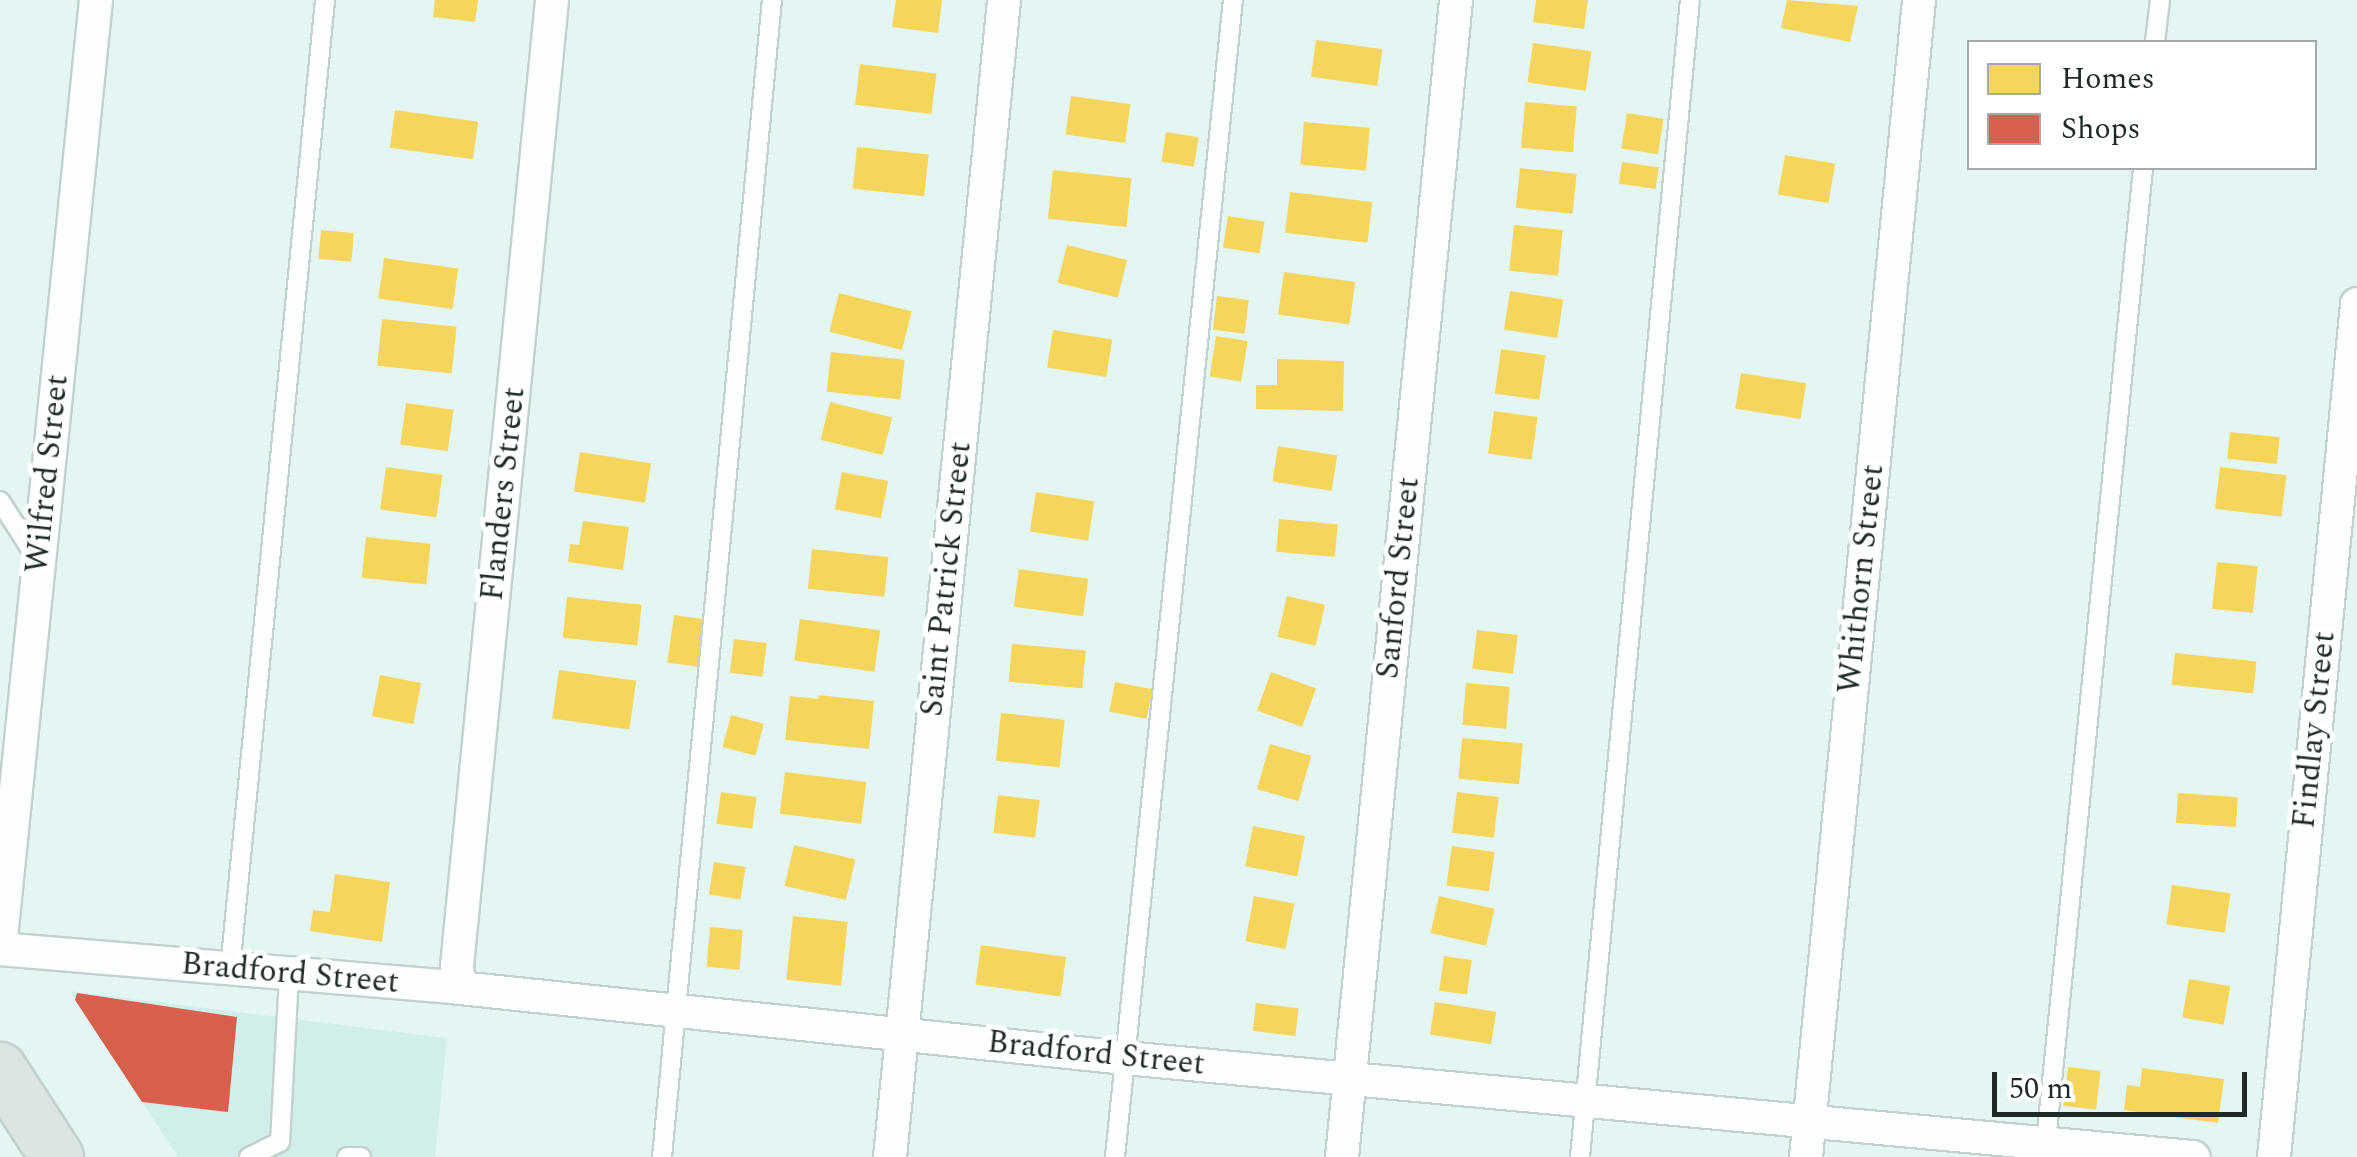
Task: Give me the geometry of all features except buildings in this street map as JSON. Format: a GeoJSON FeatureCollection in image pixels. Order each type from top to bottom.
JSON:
{"type":"FeatureCollection","features":[{"type":"Feature","properties":{"kind":"main road"},"geometry":{"type":"LineString","coordinates":[[0,1068],[58,1157]]}},
{"type":"Feature","properties":{"kind":"street","name":"Wilfred Street"},"geometry":{"type":"LineString","coordinates":[[0,948],[8,779],[39,562],[96,0]]}},
{"type":"Feature","properties":{"kind":"street","name":"Flanders Street"},"geometry":{"type":"LineString","coordinates":[[460,988],[457,966],[552,0]]}},
{"type":"Feature","properties":{"kind":"street","name":"Saint Patrick Street"},"geometry":{"type":"LineString","coordinates":[[890,1157],[1004,0]]}},
{"type":"Feature","properties":{"kind":"street","name":"Sanford Street"},"geometry":{"type":"LineString","coordinates":[[1342,1157],[1456,0]]}},
{"type":"Feature","properties":{"kind":"street","name":"Whithorn Street"},"geometry":{"type":"LineString","coordinates":[[1806,1157],[1919,0]]}},
{"type":"Feature","properties":{"kind":"street","name":"Findlay Street"},"geometry":{"type":"LineString","coordinates":[[2274,1157],[2357,304]]}},
{"type":"Feature","properties":{"kind":"street","name":"Bradford Street"},"geometry":{"type":"LineString","coordinates":[[0,948],[460,988],[1125,1058],[1809,1121],[2045,1150],[2192,1157]]}},
{"type":"Feature","properties":{"kind":"lane"},"geometry":{"type":"LineString","coordinates":[[230,969],[325,0]]}},
{"type":"Feature","properties":{"kind":"lane"},"geometry":{"type":"LineString","coordinates":[[662,1157],[772,0]]}},
{"type":"Feature","properties":{"kind":"lane"},"geometry":{"type":"LineString","coordinates":[[1114,1157],[1233,0]]}},
{"type":"Feature","properties":{"kind":"lane"},"geometry":{"type":"LineString","coordinates":[[1580,1157],[1690,0]]}},
{"type":"Feature","properties":{"kind":"lane"},"geometry":{"type":"LineString","coordinates":[[2156,40],[2160,0]]}},
{"type":"Feature","properties":{"kind":"lane"},"geometry":{"type":"LineString","coordinates":[[2045,1150],[2143,170]]}},
{"type":"Feature","properties":{"kind":"lane"},"geometry":{"type":"LineString","coordinates":[[0,502],[39,562]]}},
{"type":"Feature","properties":{"kind":"lane"},"geometry":{"type":"LineString","coordinates":[[249,1157],[280,1142],[290,974]]}},
{"type":"Feature","properties":{"kind":"lane"},"geometry":{"type":"LineString","coordinates":[[346,1157],[361,1157]]}},
{"type":"Feature","properties":{"kind":"shaded area"},"geometry":{"type":"Polygon","coordinates":[[[70,991],[447,1038],[435,1157],[178,1157],[70,991]]]}}]}
